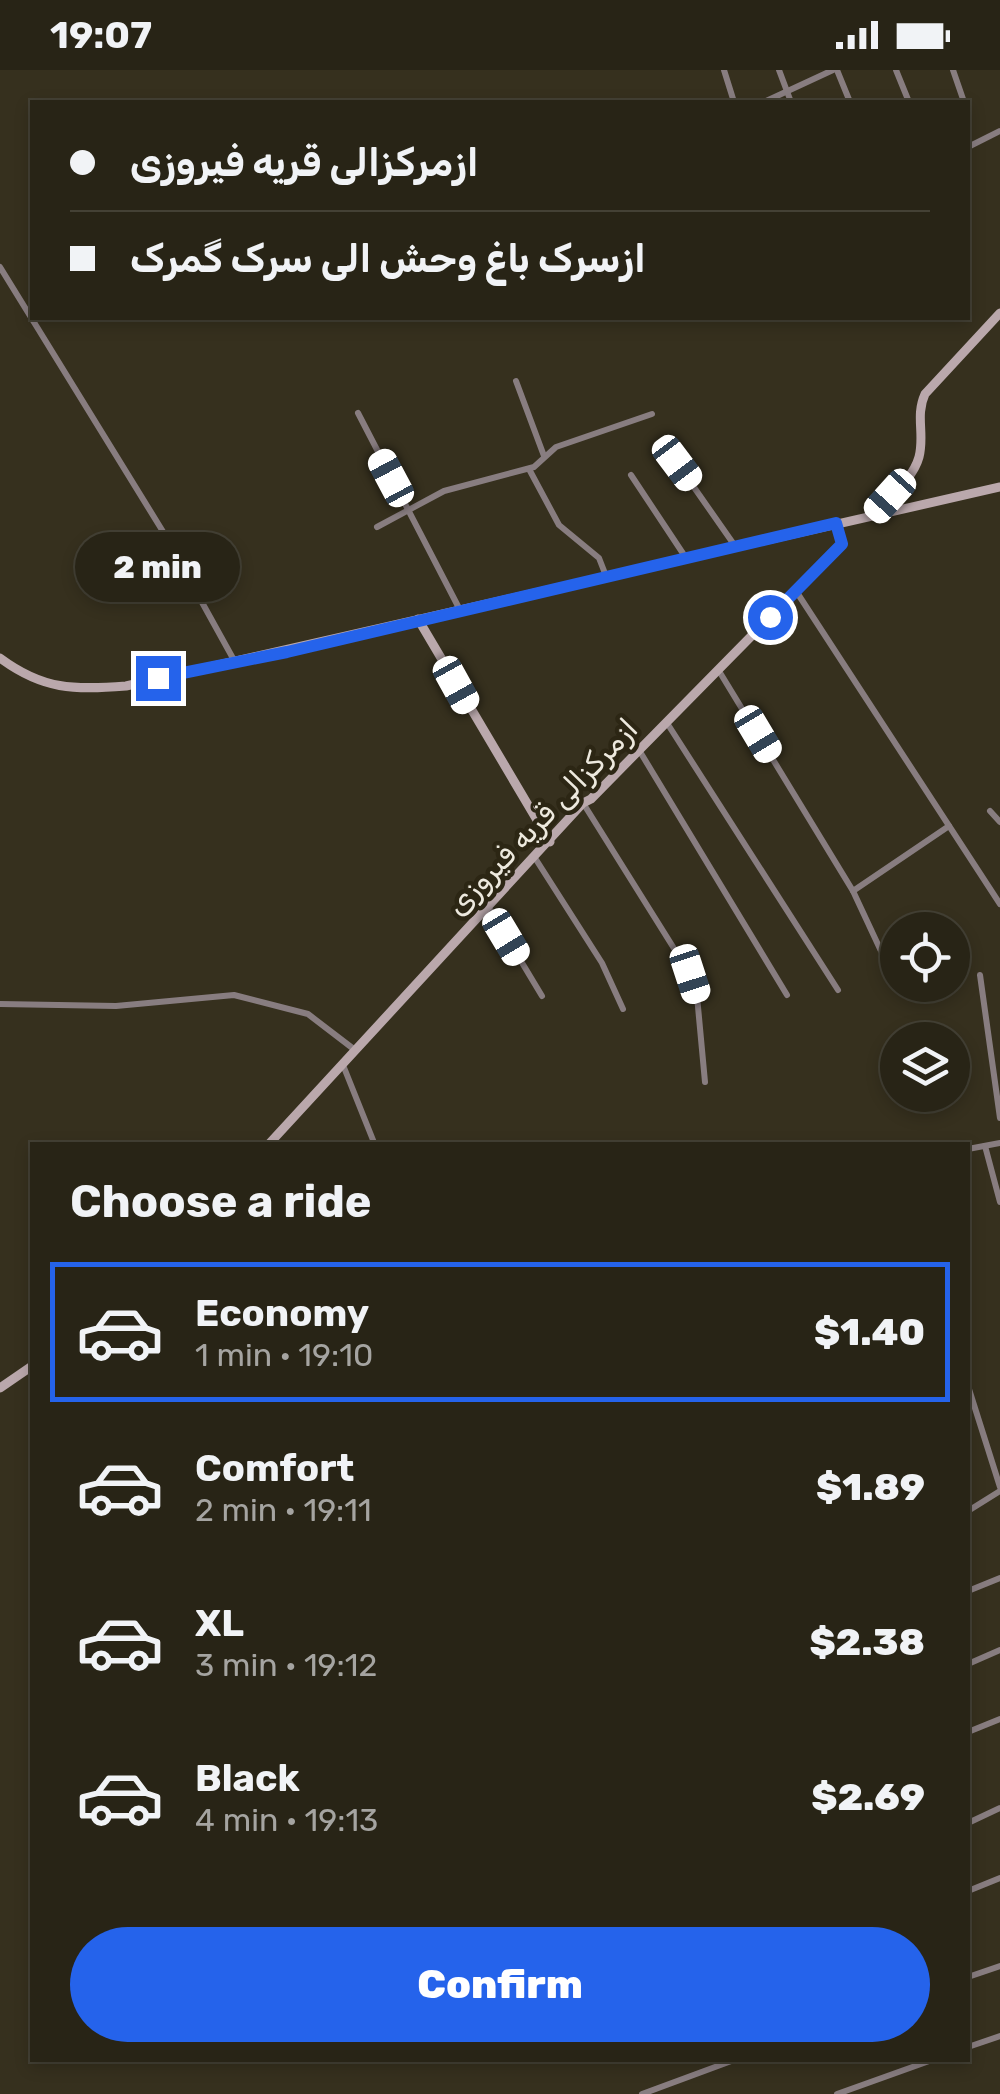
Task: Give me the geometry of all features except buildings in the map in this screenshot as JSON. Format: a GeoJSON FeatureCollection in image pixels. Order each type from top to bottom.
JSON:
{"type":"FeatureCollection","features":[{"type":"Feature","properties":{"kind":"main road"},"geometry":{"type":"LineString","coordinates":[[874,514],[914,470],[921,445],[919,407],[925,394],[1000,313]]}},
{"type":"Feature","properties":{"kind":"main road"},"geometry":{"type":"LineString","coordinates":[[0,658],[30,678],[67,688],[126,686],[1000,487]]}},
{"type":"Feature","properties":{"kind":"main road","name":"ازمرکزالی قریه فیروزی"},"geometry":{"type":"LineString","coordinates":[[271,1142],[583,803],[842,544],[836,523]]}},
{"type":"Feature","properties":{"kind":"main road"},"geometry":{"type":"LineString","coordinates":[[418,619],[550,842]]}},
{"type":"Feature","properties":{"kind":"main road"},"geometry":{"type":"LineString","coordinates":[[0,1388],[30,1367]]}},
{"type":"Feature","properties":{"kind":"street"},"geometry":{"type":"LineString","coordinates":[[724,70],[733,100]]}},
{"type":"Feature","properties":{"kind":"street"},"geometry":{"type":"LineString","coordinates":[[780,70],[790,100]]}},
{"type":"Feature","properties":{"kind":"street"},"geometry":{"type":"LineString","coordinates":[[769,100],[835,70],[849,100]]}},
{"type":"Feature","properties":{"kind":"street"},"geometry":{"type":"LineString","coordinates":[[896,70],[908,100]]}},
{"type":"Feature","properties":{"kind":"street"},"geometry":{"type":"LineString","coordinates":[[953,70],[964,100]]}},
{"type":"Feature","properties":{"kind":"street"},"geometry":{"type":"LineString","coordinates":[[970,145],[1000,132]]}},
{"type":"Feature","properties":{"kind":"street"},"geometry":{"type":"LineString","coordinates":[[0,267],[30,316]]}},
{"type":"Feature","properties":{"kind":"street"},"geometry":{"type":"LineString","coordinates":[[33,320],[162,530],[235,662]]}},
{"type":"Feature","properties":{"kind":"street"},"geometry":{"type":"LineString","coordinates":[[516,381],[544,456]]}},
{"type":"Feature","properties":{"kind":"street"},"geometry":{"type":"LineString","coordinates":[[358,414],[460,610]]}},
{"type":"Feature","properties":{"kind":"street"},"geometry":{"type":"LineString","coordinates":[[378,528],[444,491],[529,469],[539,465],[556,447],[652,414]]}},
{"type":"Feature","properties":{"kind":"street"},"geometry":{"type":"LineString","coordinates":[[677,463],[735,546]]}},
{"type":"Feature","properties":{"kind":"street"},"geometry":{"type":"LineString","coordinates":[[529,469],[560,525],[599,558],[606,576]]}},
{"type":"Feature","properties":{"kind":"street"},"geometry":{"type":"LineString","coordinates":[[631,475],[686,558]]}},
{"type":"Feature","properties":{"kind":"street"},"geometry":{"type":"LineString","coordinates":[[796,590],[1000,904]]}},
{"type":"Feature","properties":{"kind":"street"},"geometry":{"type":"LineString","coordinates":[[719,671],[853,892],[880,948]]}},
{"type":"Feature","properties":{"kind":"street"},"geometry":{"type":"LineString","coordinates":[[667,723],[838,990]]}},
{"type":"Feature","properties":{"kind":"street"},"geometry":{"type":"LineString","coordinates":[[638,749],[787,996]]}},
{"type":"Feature","properties":{"kind":"street"},"geometry":{"type":"LineString","coordinates":[[583,803],[686,964],[697,996],[705,1082]]}},
{"type":"Feature","properties":{"kind":"street"},"geometry":{"type":"LineString","coordinates":[[990,811],[1000,822]]}},
{"type":"Feature","properties":{"kind":"street"},"geometry":{"type":"LineString","coordinates":[[853,892],[949,826]]}},
{"type":"Feature","properties":{"kind":"street"},"geometry":{"type":"LineString","coordinates":[[535,858],[602,963],[623,1010]]}},
{"type":"Feature","properties":{"kind":"street"},"geometry":{"type":"LineString","coordinates":[[489,908],[542,996]]}},
{"type":"Feature","properties":{"kind":"street"},"geometry":{"type":"LineString","coordinates":[[980,975],[1000,1118]]}},
{"type":"Feature","properties":{"kind":"street"},"geometry":{"type":"LineString","coordinates":[[0,1004],[116,1006],[234,994],[308,1014],[356,1051]]}},
{"type":"Feature","properties":{"kind":"street"},"geometry":{"type":"LineString","coordinates":[[343,1065],[375,1142]]}},
{"type":"Feature","properties":{"kind":"street"},"geometry":{"type":"LineString","coordinates":[[970,1149],[1000,1142]]}},
{"type":"Feature","properties":{"kind":"street"},"geometry":{"type":"LineString","coordinates":[[985,1146],[1000,1202]]}},
{"type":"Feature","properties":{"kind":"street"},"geometry":{"type":"LineString","coordinates":[[970,1392],[1000,1489],[970,1510]]}},
{"type":"Feature","properties":{"kind":"street"},"geometry":{"type":"LineString","coordinates":[[970,1590],[1000,1578]]}},
{"type":"Feature","properties":{"kind":"street"},"geometry":{"type":"LineString","coordinates":[[970,1663],[1000,1650]]}},
{"type":"Feature","properties":{"kind":"street"},"geometry":{"type":"LineString","coordinates":[[970,1731],[1000,1719]]}},
{"type":"Feature","properties":{"kind":"street"},"geometry":{"type":"LineString","coordinates":[[970,1822],[1000,1808]]}},
{"type":"Feature","properties":{"kind":"street"},"geometry":{"type":"LineString","coordinates":[[970,1890],[1000,1878]]}},
{"type":"Feature","properties":{"kind":"street"},"geometry":{"type":"LineString","coordinates":[[970,1976],[1000,1966]]}},
{"type":"Feature","properties":{"kind":"street"},"geometry":{"type":"LineString","coordinates":[[970,2046],[1000,2036]]}},
{"type":"Feature","properties":{"kind":"street"},"geometry":{"type":"LineString","coordinates":[[642,2094],[729,2062]]}},
{"type":"Feature","properties":{"kind":"street"},"geometry":{"type":"LineString","coordinates":[[838,2094],[926,2062]]}},
{"type":"Feature","properties":{"kind":"route"},"geometry":{"type":"LineString","coordinates":[[158,678],[287,652],[392,624],[836,523],[842,544],[770,617]]}}]}
